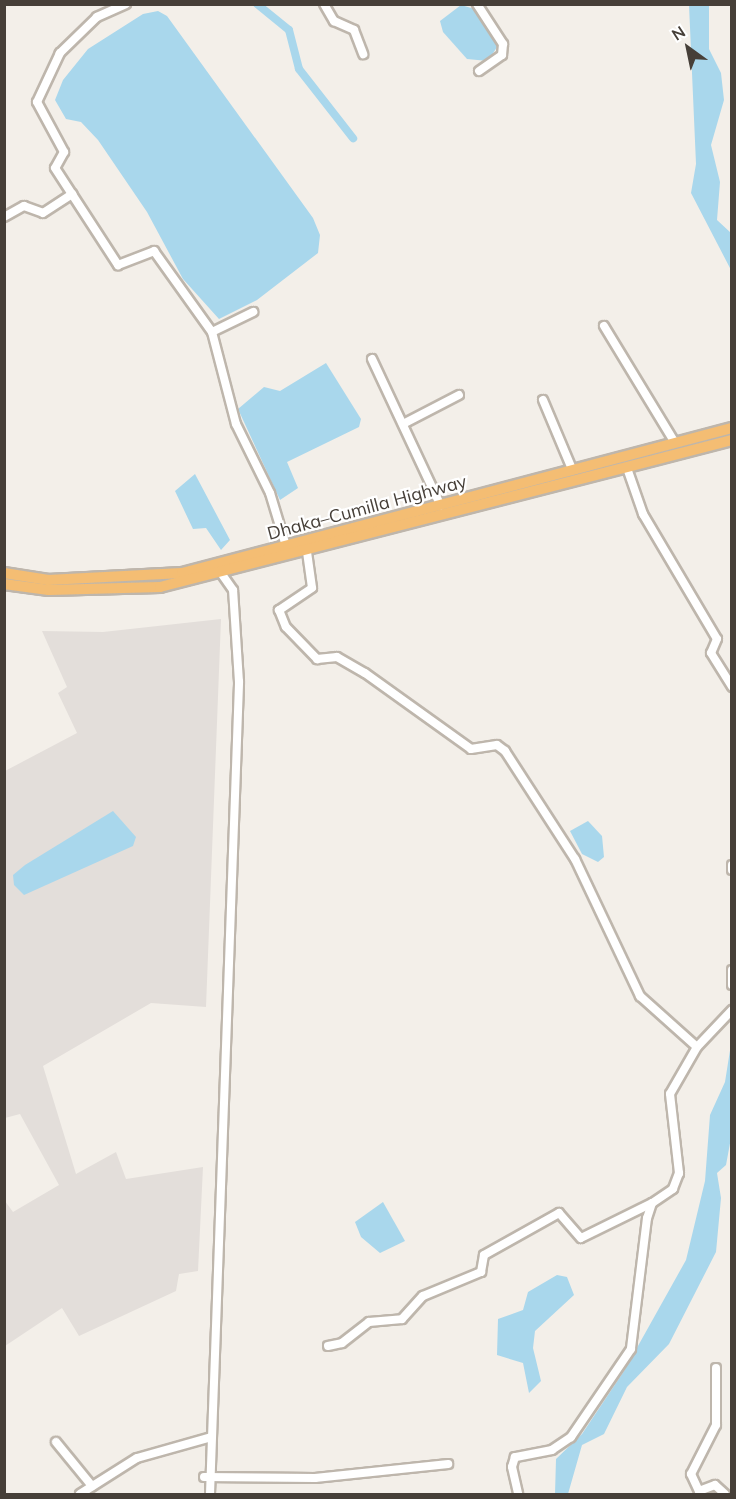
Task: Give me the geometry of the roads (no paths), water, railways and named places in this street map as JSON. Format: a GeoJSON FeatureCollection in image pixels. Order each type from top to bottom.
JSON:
{"type":"FeatureCollection","features":[{"type":"Feature","properties":{"kind":"highway","name":"Dhaka–Cumilla Highway"},"geometry":{"type":"LineString","coordinates":[[4,573],[48,580],[183,573],[732,428]]}},
{"type":"Feature","properties":{"kind":"highway","name":"Dhaka–Cumilla Highway"},"geometry":{"type":"LineString","coordinates":[[4,584],[49,590],[160,587],[222,574],[732,440]]}},
{"type":"Feature","properties":{"kind":"street"},"geometry":{"type":"LineString","coordinates":[[324,4],[334,21],[354,30],[363,54]]}},
{"type":"Feature","properties":{"kind":"street"},"geometry":{"type":"LineString","coordinates":[[477,4],[503,44],[502,54],[479,71]]}},
{"type":"Feature","properties":{"kind":"street"},"geometry":{"type":"LineString","coordinates":[[120,5],[97,17],[60,53],[37,102],[64,152],[55,168],[118,265],[154,251],[212,332],[236,424],[270,493],[286,546]]}},
{"type":"Feature","properties":{"kind":"street"},"geometry":{"type":"LineString","coordinates":[[4,217],[24,206],[43,213],[72,194]]}},
{"type":"Feature","properties":{"kind":"street"},"geometry":{"type":"LineString","coordinates":[[212,332],[253,312]]}},
{"type":"Feature","properties":{"kind":"street"},"geometry":{"type":"LineString","coordinates":[[604,326],[675,443]]}},
{"type":"Feature","properties":{"kind":"street"},"geometry":{"type":"LineString","coordinates":[[372,358],[441,506]]}},
{"type":"Feature","properties":{"kind":"street"},"geometry":{"type":"LineString","coordinates":[[403,424],[459,395]]}},
{"type":"Feature","properties":{"kind":"street"},"geometry":{"type":"LineString","coordinates":[[543,400],[572,469]]}},
{"type":"Feature","properties":{"kind":"street"},"geometry":{"type":"LineString","coordinates":[[627,468],[643,514],[717,639],[711,653],[732,687]]}},
{"type":"Feature","properties":{"kind":"street"},"geometry":{"type":"LineString","coordinates":[[307,552],[312,588],[279,610],[286,627],[317,659],[337,657],[365,673],[471,749],[497,745],[505,751],[575,859],[640,996],[673,1020],[697,1047]]}},
{"type":"Feature","properties":{"kind":"street"},"geometry":{"type":"LineString","coordinates":[[210,1494],[207,1477],[211,1437],[238,682],[233,590],[222,574]]}},
{"type":"Feature","properties":{"kind":"street"},"geometry":{"type":"LineString","coordinates":[[732,865],[732,870]]}},
{"type":"Feature","properties":{"kind":"street"},"geometry":{"type":"LineString","coordinates":[[732,970],[732,985]]}},
{"type":"Feature","properties":{"kind":"street"},"geometry":{"type":"LineString","coordinates":[[328,1346],[342,1343],[369,1322],[402,1319],[423,1296],[480,1272],[484,1255],[559,1213],[582,1238],[652,1203],[673,1189],[679,1173],[670,1094],[697,1047],[732,1010]]}},
{"type":"Feature","properties":{"kind":"street"},"geometry":{"type":"LineString","coordinates":[[518,1494],[512,1467],[515,1457],[552,1450],[571,1437],[631,1349],[652,1203]]}},
{"type":"Feature","properties":{"kind":"street"},"geometry":{"type":"LineString","coordinates":[[716,1368],[716,1425],[691,1474],[699,1491],[715,1485],[725,1494]]}},
{"type":"Feature","properties":{"kind":"street"},"geometry":{"type":"LineString","coordinates":[[80,1494],[137,1458],[211,1437]]}},
{"type":"Feature","properties":{"kind":"street"},"geometry":{"type":"LineString","coordinates":[[56,1442],[92,1486]]}},
{"type":"Feature","properties":{"kind":"street"},"geometry":{"type":"LineString","coordinates":[[207,1477],[315,1478],[448,1464]]}},
{"type":"Feature","properties":{"kind":"water"},"geometry":{"type":"Polygon","coordinates":[[[461,5],[478,10],[499,44],[488,61],[467,59],[443,32],[440,21],[461,5]]]}},
{"type":"Feature","properties":{"kind":"water"},"geometry":{"type":"Polygon","coordinates":[[[689,5],[709,5],[709,49],[721,73],[724,100],[711,145],[720,182],[717,220],[731,233],[731,270],[691,193],[696,164],[689,5]]]}},
{"type":"Feature","properties":{"kind":"water"},"geometry":{"type":"Polygon","coordinates":[[[158,11],[167,16],[313,218],[320,235],[318,253],[257,300],[219,319],[183,279],[147,212],[98,140],[81,122],[66,119],[55,100],[63,80],[88,49],[143,14],[158,11]]]}},
{"type":"Feature","properties":{"kind":"water"},"geometry":{"type":"Polygon","coordinates":[[[326,363],[361,419],[359,427],[287,462],[298,488],[280,500],[238,409],[264,387],[280,391],[326,363]]]}},
{"type":"Feature","properties":{"kind":"water"},"geometry":{"type":"Polygon","coordinates":[[[195,474],[230,540],[221,550],[206,528],[193,529],[175,491],[195,474]]]}},
{"type":"Feature","properties":{"kind":"water"},"geometry":{"type":"Polygon","coordinates":[[[113,811],[136,837],[133,846],[24,895],[14,885],[13,875],[25,865],[113,811]]]}},
{"type":"Feature","properties":{"kind":"water"},"geometry":{"type":"Polygon","coordinates":[[[588,821],[602,836],[604,857],[598,862],[582,854],[570,831],[588,821]]]}},
{"type":"Feature","properties":{"kind":"water"},"geometry":{"type":"Polygon","coordinates":[[[731,1044],[731,1138],[726,1165],[717,1173],[721,1198],[716,1252],[669,1344],[627,1387],[604,1434],[582,1445],[568,1494],[555,1494],[556,1459],[582,1434],[624,1371],[686,1260],[705,1181],[710,1115],[725,1082],[731,1044]]]}},
{"type":"Feature","properties":{"kind":"water"},"geometry":{"type":"Polygon","coordinates":[[[383,1202],[405,1241],[380,1253],[361,1237],[355,1222],[383,1202]]]}},
{"type":"Feature","properties":{"kind":"water"},"geometry":{"type":"Polygon","coordinates":[[[557,1275],[567,1277],[574,1295],[535,1331],[533,1348],[541,1381],[529,1393],[523,1363],[497,1355],[498,1319],[523,1310],[528,1292],[557,1275]]]}},
{"type":"Feature","properties":{"kind":"waterway"},"geometry":{"type":"LineString","coordinates":[[257,4],[289,30],[299,69],[353,138]]}}]}
